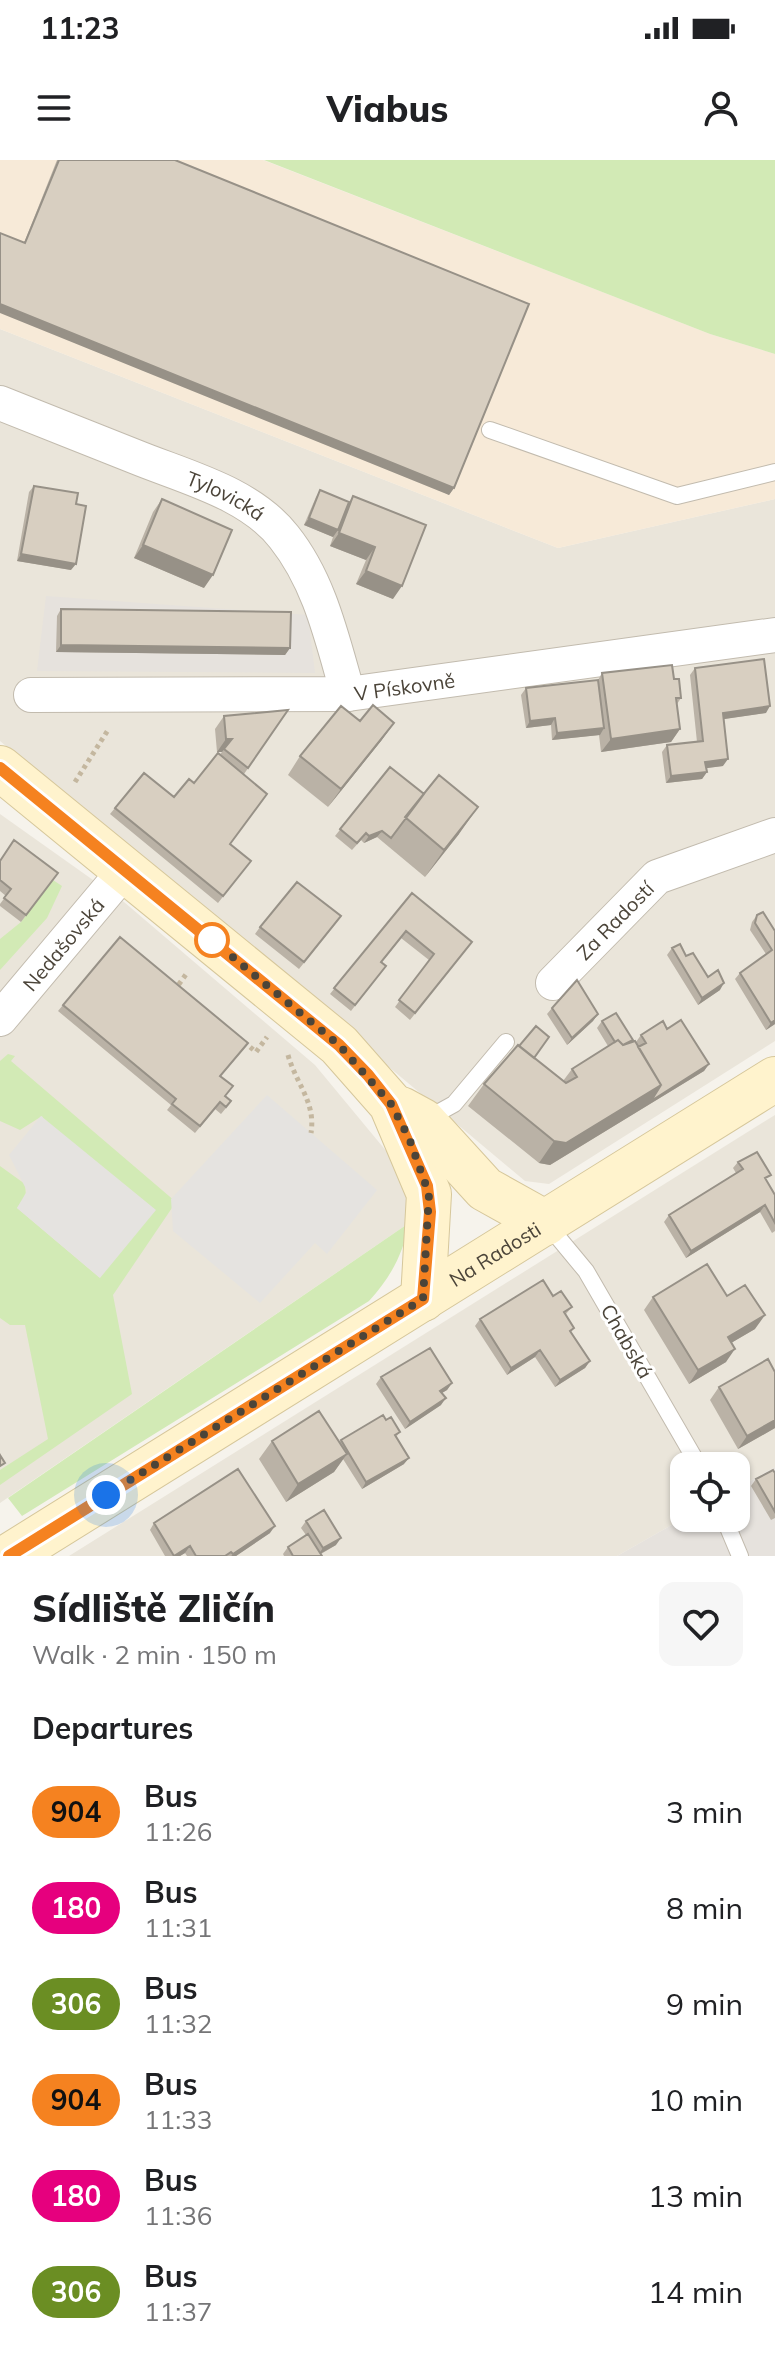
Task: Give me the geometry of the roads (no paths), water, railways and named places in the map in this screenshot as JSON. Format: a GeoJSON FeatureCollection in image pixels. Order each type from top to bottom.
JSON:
{"type":"FeatureCollection","features":[{"type":"Feature","properties":{"kind":"main road"},"geometry":{"type":"LineString","coordinates":[[0,768],[339,1045],[408,1121],[485,1189],[546,1223]]}},
{"type":"Feature","properties":{"kind":"main road","name":"Na Radosti"},"geometry":{"type":"LineString","coordinates":[[9,1556],[775,1079]]}},
{"type":"Feature","properties":{"kind":"main road"},"geometry":{"type":"LineString","coordinates":[[408,1121],[429,1194],[423,1299]]}},
{"type":"Feature","properties":{"kind":"street","name":"Tylovická"},"geometry":{"type":"LineString","coordinates":[[0,403],[205,484],[247,505],[274,525],[303,563],[315,590],[348,694]]}},
{"type":"Feature","properties":{"kind":"street","name":"V Pískovně"},"geometry":{"type":"LineString","coordinates":[[31,695],[348,694],[775,635]]}},
{"type":"Feature","properties":{"kind":"street","name":"Za Radostí"},"geometry":{"type":"LineString","coordinates":[[553,983],[657,877],[775,835]]}},
{"type":"Feature","properties":{"kind":"street","name":"Nedašovská"},"geometry":{"type":"LineString","coordinates":[[0,1019],[126,869]]}},
{"type":"Feature","properties":{"kind":"lane"},"geometry":{"type":"LineString","coordinates":[[490,430],[677,496],[775,472]]}},
{"type":"Feature","properties":{"kind":"lane"},"geometry":{"type":"LineString","coordinates":[[408,1121],[454,1104],[506,1042]]}},
{"type":"Feature","properties":{"kind":"lane","name":"Chabská"},"geometry":{"type":"LineString","coordinates":[[546,1223],[586,1271],[691,1452]]}},
{"type":"Feature","properties":{"kind":"lane"},"geometry":{"type":"LineString","coordinates":[[730,1532],[740,1556]]}}]}
